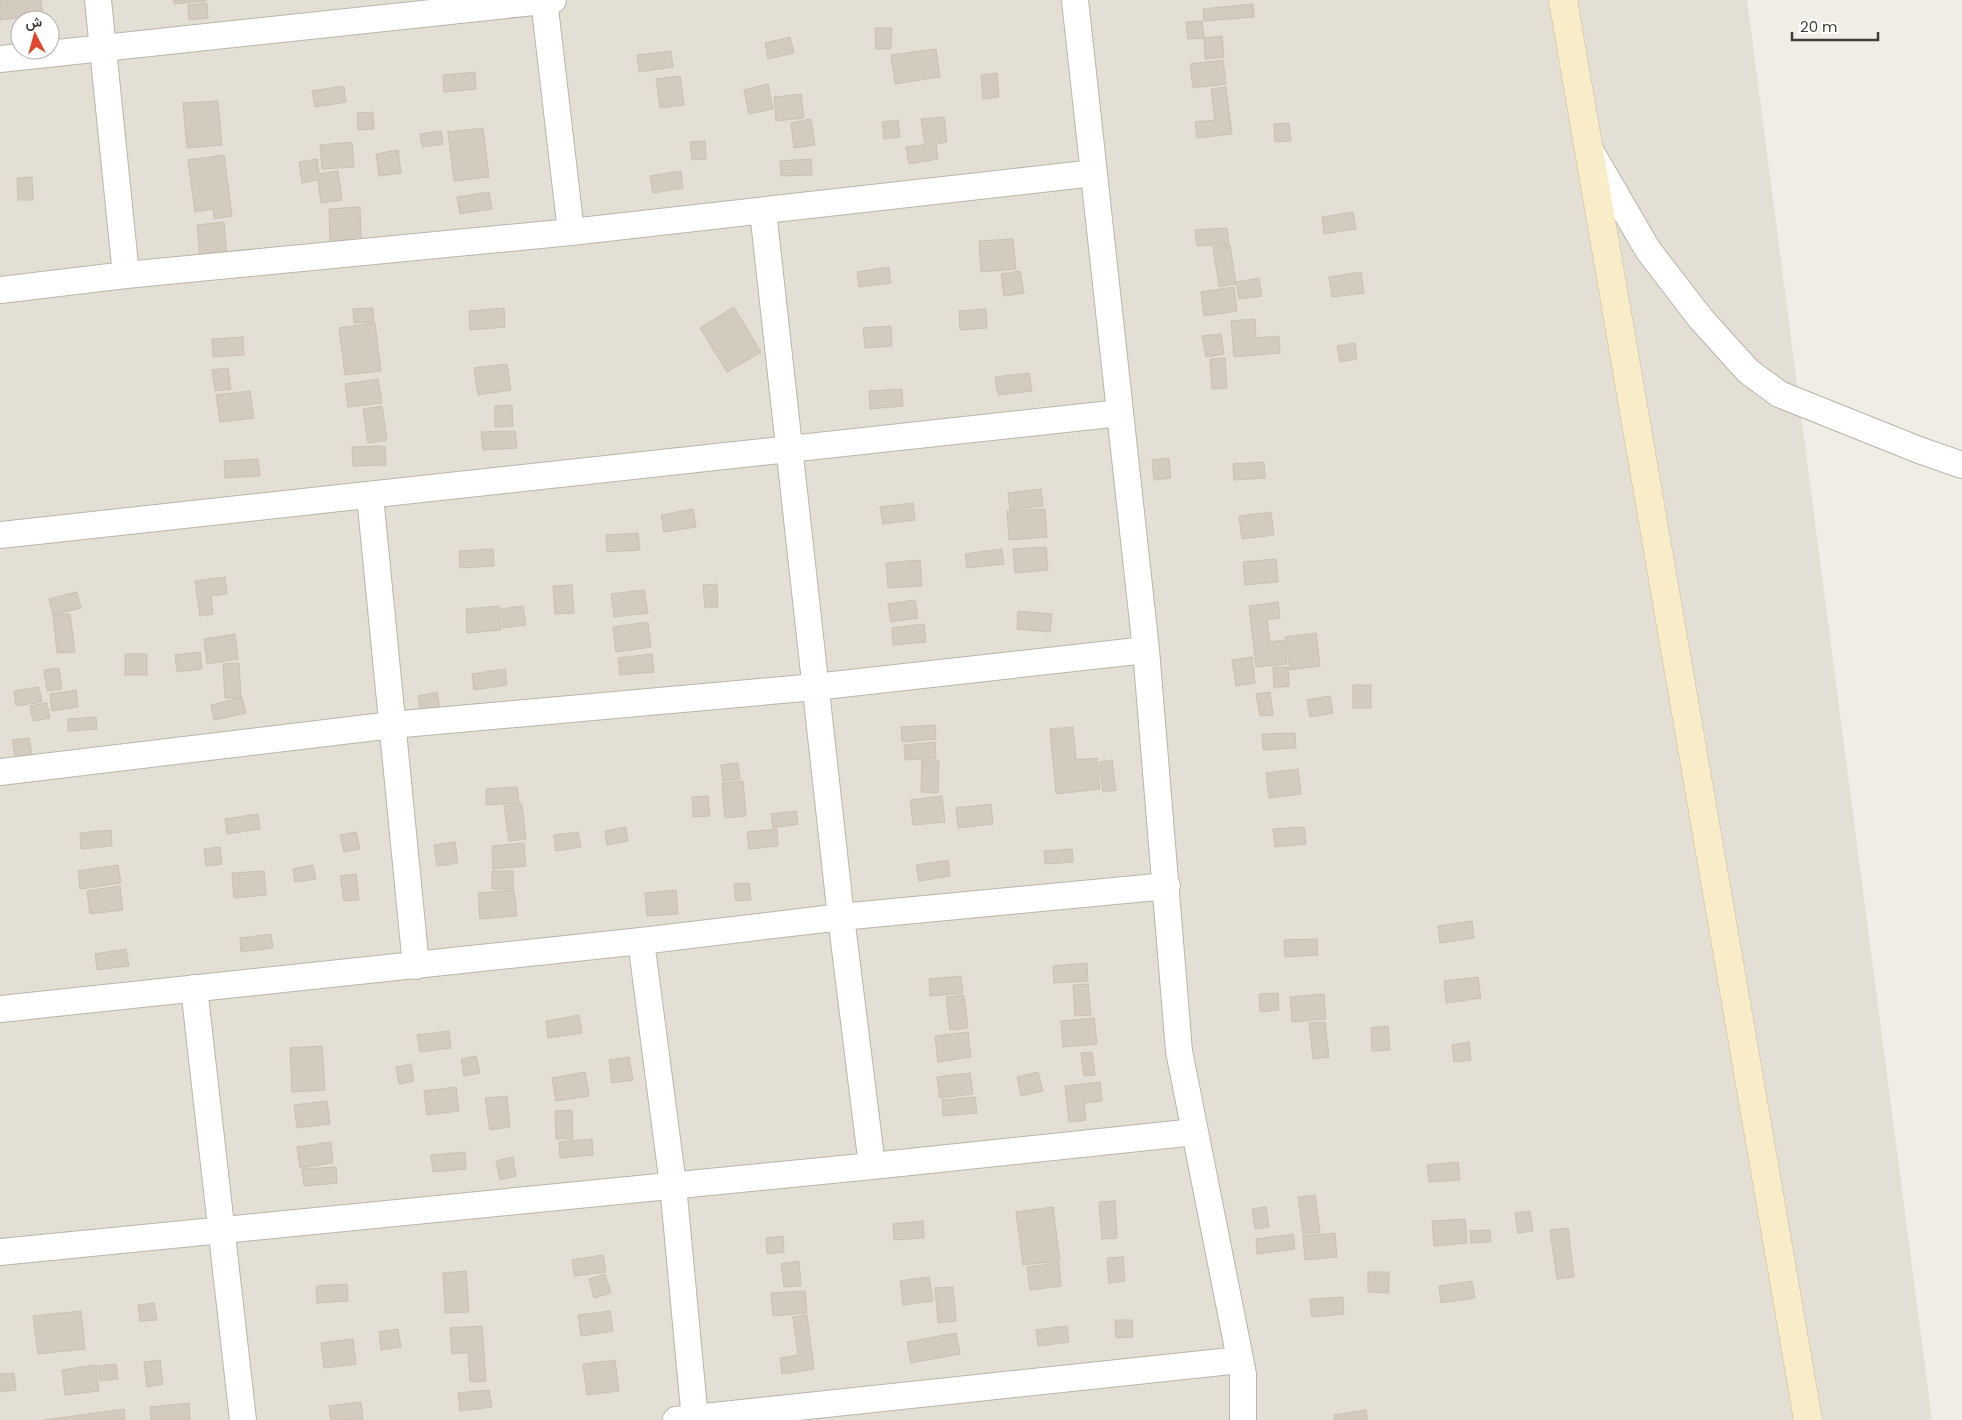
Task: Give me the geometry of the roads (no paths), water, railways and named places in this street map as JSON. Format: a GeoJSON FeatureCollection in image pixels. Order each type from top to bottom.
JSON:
{"type":"FeatureCollection","features":[{"type":"Feature","properties":{"kind":"main road"},"geometry":{"type":"LineString","coordinates":[[1563,0],[1808,1420]]}},
{"type":"Feature","properties":{"kind":"street"},"geometry":{"type":"LineString","coordinates":[[98,0],[126,275]]}},
{"type":"Feature","properties":{"kind":"street"},"geometry":{"type":"LineString","coordinates":[[0,59],[547,0],[570,232]]}},
{"type":"Feature","properties":{"kind":"street"},"geometry":{"type":"LineString","coordinates":[[1075,0],[1146,650],[1167,886],[1179,1051],[1243,1374],[1244,1420]]}},
{"type":"Feature","properties":{"kind":"street"},"geometry":{"type":"LineString","coordinates":[[1588,147],[1648,250],[1702,319],[1748,371],[1779,394],[1919,450],[1962,465]]}},
{"type":"Feature","properties":{"kind":"street"},"geometry":{"type":"LineString","coordinates":[[0,290],[126,275],[570,232],[1094,173]]}},
{"type":"Feature","properties":{"kind":"street"},"geometry":{"type":"LineString","coordinates":[[763,210],[841,917],[872,1166]]}},
{"type":"Feature","properties":{"kind":"street"},"geometry":{"type":"LineString","coordinates":[[0,535],[1120,413]]}},
{"type":"Feature","properties":{"kind":"street"},"geometry":{"type":"LineString","coordinates":[[370,496],[416,966]]}},
{"type":"Feature","properties":{"kind":"street"},"geometry":{"type":"LineString","coordinates":[[0,772],[392,725],[815,687],[1146,650]]}},
{"type":"Feature","properties":{"kind":"street"},"geometry":{"type":"LineString","coordinates":[[0,1009],[641,942],[841,917],[1167,886]]}},
{"type":"Feature","properties":{"kind":"street"},"geometry":{"type":"LineString","coordinates":[[641,942],[673,1185],[689,1419],[1240,1360]]}},
{"type":"Feature","properties":{"kind":"street"},"geometry":{"type":"LineString","coordinates":[[194,988],[243,1420]]}},
{"type":"Feature","properties":{"kind":"street"},"geometry":{"type":"LineString","coordinates":[[0,1252],[872,1166],[1195,1132]]}}]}
